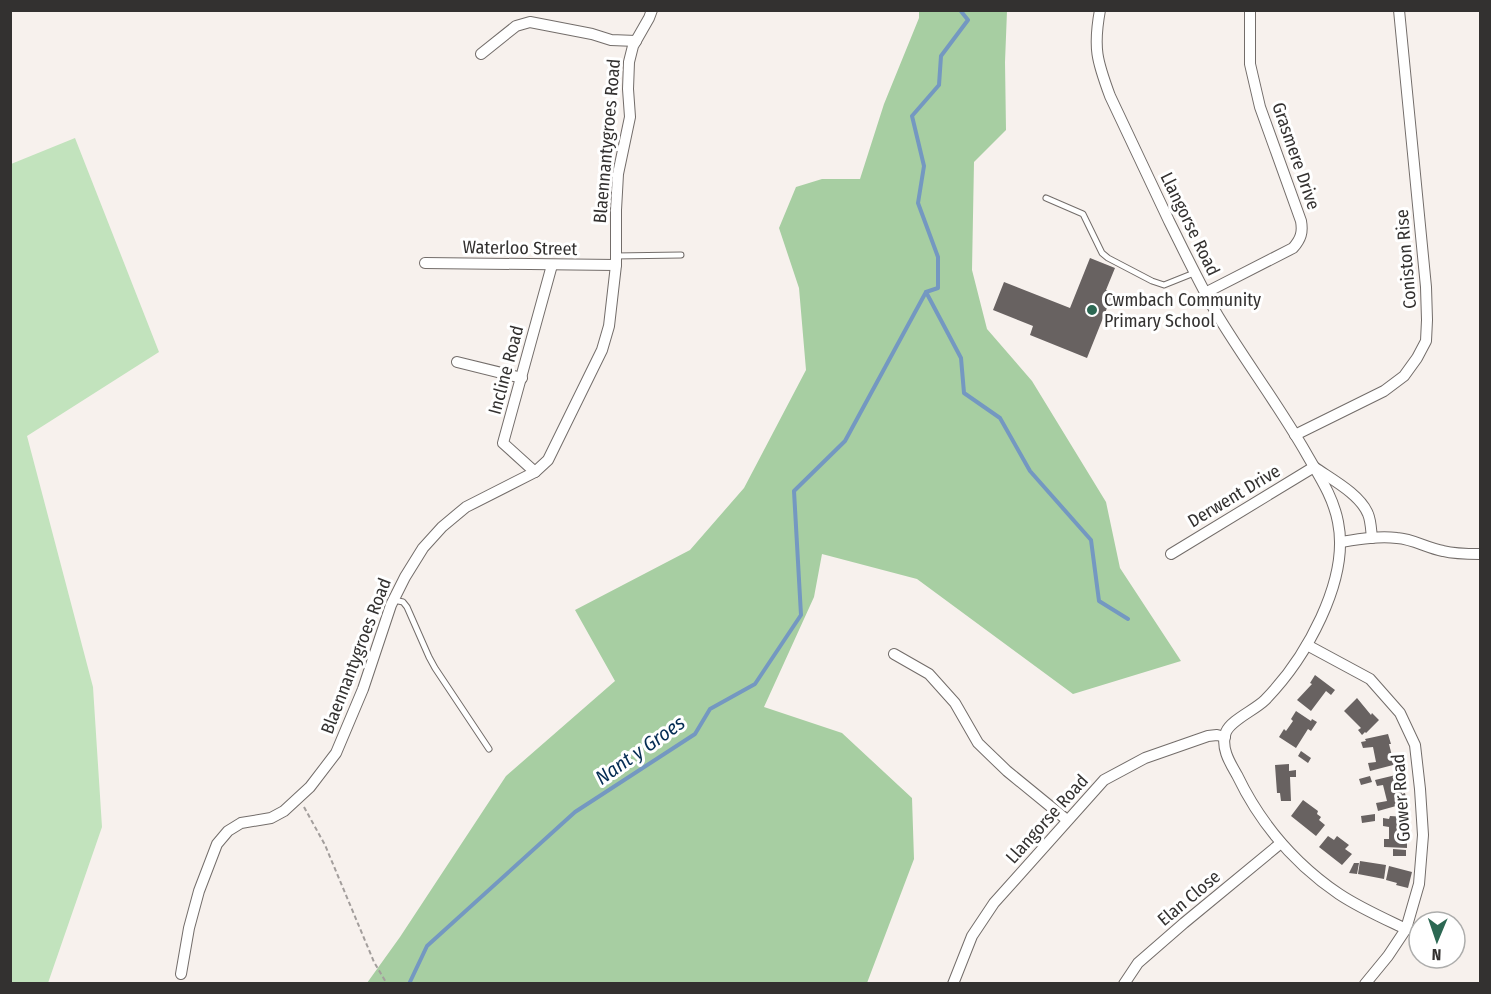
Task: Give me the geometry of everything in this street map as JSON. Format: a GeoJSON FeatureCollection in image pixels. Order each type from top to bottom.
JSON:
{"type":"FeatureCollection","features":[{"type":"Feature","properties":{"kind":"street","name":"Blaennantygroes Road"},"geometry":{"type":"LineString","coordinates":[[181,975],[189,928],[199,891],[217,844],[228,831],[241,823],[271,818],[284,811],[310,788],[336,753],[363,689],[394,600],[423,548],[442,527],[466,507],[534,472],[548,460],[602,350],[609,326],[615,261],[618,174],[630,117],[629,62],[633,46],[652,10]]}},
{"type":"Feature","properties":{"kind":"street","name":"Llangorse Road"},"geometry":{"type":"LineString","coordinates":[[953,984],[972,936],[994,903],[1104,780],[1145,758],[1208,736],[1225,737],[1227,729],[1263,702],[1285,677],[1307,645],[1327,605],[1339,560],[1341,542],[1338,522],[1327,487],[1205,293],[1113,103],[1096,51],[1096,36],[1101,10]]}},
{"type":"Feature","properties":{"kind":"street","name":"Grasmere Drive"},"geometry":{"type":"LineString","coordinates":[[1205,293],[1293,248],[1300,240],[1302,230],[1302,221],[1260,107],[1250,64],[1250,10]]}},
{"type":"Feature","properties":{"kind":"street","name":"Coniston Rise"},"geometry":{"type":"LineString","coordinates":[[1295,435],[1384,391],[1404,376],[1417,358],[1425,341],[1426,287],[1399,10]]}},
{"type":"Feature","properties":{"kind":"street"},"geometry":{"type":"LineString","coordinates":[[481,54],[516,26],[530,22],[611,40],[636,41]]}},
{"type":"Feature","properties":{"kind":"street","name":"Waterloo Street"},"geometry":{"type":"LineString","coordinates":[[425,263],[552,265],[615,261]]}},
{"type":"Feature","properties":{"kind":"street","name":"Incline Road"},"geometry":{"type":"LineString","coordinates":[[534,472],[503,444],[552,265]]}},
{"type":"Feature","properties":{"kind":"street"},"geometry":{"type":"LineString","coordinates":[[457,362],[522,378]]}},
{"type":"Feature","properties":{"kind":"street","name":"Llangorse Road"},"geometry":{"type":"LineString","coordinates":[[1314,467],[1356,497],[1363,505],[1370,521],[1372,538]]}},
{"type":"Feature","properties":{"kind":"street","name":"Derwent Drive"},"geometry":{"type":"LineString","coordinates":[[1171,554],[1314,467]]}},
{"type":"Feature","properties":{"kind":"street"},"geometry":{"type":"LineString","coordinates":[[1341,542],[1372,538],[1398,538],[1442,551],[1480,554]]}},
{"type":"Feature","properties":{"kind":"street","name":"Gower Road"},"geometry":{"type":"LineString","coordinates":[[1307,645],[1370,679],[1400,713],[1415,745],[1423,835],[1419,884],[1406,929],[1365,984]]}},
{"type":"Feature","properties":{"kind":"street"},"geometry":{"type":"LineString","coordinates":[[894,654],[929,674],[955,703],[978,743],[1007,771],[1068,820]]}},
{"type":"Feature","properties":{"kind":"street"},"geometry":{"type":"LineString","coordinates":[[1225,737],[1228,759],[1247,796],[1281,843],[1309,871],[1338,894],[1359,907],[1406,929]]}},
{"type":"Feature","properties":{"kind":"street","name":"Elan Close"},"geometry":{"type":"LineString","coordinates":[[1124,984],[1138,963],[1192,915],[1281,843]]}},
{"type":"Feature","properties":{"kind":"lane"},"geometry":{"type":"LineString","coordinates":[[1046,198],[1083,214],[1102,253],[1152,281],[1164,285],[1194,273]]}},
{"type":"Feature","properties":{"kind":"lane"},"geometry":{"type":"LineString","coordinates":[[615,261],[681,255]]}},
{"type":"Feature","properties":{"kind":"lane"},"geometry":{"type":"LineString","coordinates":[[394,600],[403,602],[407,607],[435,668],[489,749]]}},
{"type":"Feature","properties":{"kind":"path"},"geometry":{"type":"LineString","coordinates":[[299,798],[325,845],[374,962],[387,984]]}},
{"type":"Feature","properties":{"kind":"green space"},"geometry":{"type":"Polygon","coordinates":[[[919,11],[1007,11],[1006,130],[974,162],[972,270],[987,329],[1032,381],[1106,502],[1120,568],[1181,661],[1073,694],[917,579],[822,554],[814,597],[764,707],[842,733],[912,798],[914,859],[867,983],[367,983],[506,776],[615,681],[575,610],[690,550],[744,488],[806,370],[799,288],[779,228],[796,187],[822,179],[860,179],[884,104],[919,18],[919,11]]]}},
{"type":"Feature","properties":{"kind":"green space"},"geometry":{"type":"Polygon","coordinates":[[[75,138],[159,352],[27,436],[93,687],[102,827],[48,983],[11,983],[11,164],[75,138]]]}},
{"type":"Feature","properties":{"kind":"building"},"geometry":{"type":"Polygon","coordinates":[[[1090,258],[1115,268],[1106,290],[1113,293],[1087,358],[1030,335],[1033,326],[993,310],[1004,282],[1070,308],[1090,258]]]}},
{"type":"Feature","properties":{"kind":"building"},"geometry":{"type":"Polygon","coordinates":[[[1315,675],[1335,690],[1331,695],[1326,691],[1311,711],[1297,700],[1312,684],[1310,683],[1315,675]]]}},
{"type":"Feature","properties":{"kind":"building"},"geometry":{"type":"Polygon","coordinates":[[[1357,698],[1371,715],[1372,713],[1379,720],[1362,735],[1358,730],[1361,728],[1344,711],[1357,698]]]}},
{"type":"Feature","properties":{"kind":"building"},"geometry":{"type":"Polygon","coordinates":[[[1296,711],[1311,721],[1312,719],[1317,722],[1311,731],[1308,729],[1296,748],[1279,737],[1293,721],[1291,719],[1296,711]]]}},
{"type":"Feature","properties":{"kind":"building"},"geometry":{"type":"Polygon","coordinates":[[[1388,734],[1392,756],[1395,755],[1397,764],[1370,771],[1368,763],[1376,762],[1373,747],[1363,748],[1361,742],[1388,734]]]}},
{"type":"Feature","properties":{"kind":"building"},"geometry":{"type":"Polygon","coordinates":[[[1301,751],[1311,758],[1308,763],[1298,756],[1301,751]]]}},
{"type":"Feature","properties":{"kind":"building"},"geometry":{"type":"Polygon","coordinates":[[[1289,764],[1289,771],[1296,770],[1296,777],[1290,777],[1291,801],[1281,801],[1280,793],[1277,793],[1275,765],[1289,764]]]}},
{"type":"Feature","properties":{"kind":"building"},"geometry":{"type":"Polygon","coordinates":[[[1400,774],[1401,782],[1399,782],[1407,803],[1378,811],[1376,803],[1387,801],[1383,785],[1377,786],[1375,780],[1400,774]]]}},
{"type":"Feature","properties":{"kind":"building"},"geometry":{"type":"Polygon","coordinates":[[[1370,776],[1372,782],[1361,785],[1359,779],[1370,776]]]}},
{"type":"Feature","properties":{"kind":"building"},"geometry":{"type":"Polygon","coordinates":[[[1303,800],[1318,811],[1317,814],[1321,817],[1319,820],[1325,825],[1316,836],[1291,816],[1303,800]]]}},
{"type":"Feature","properties":{"kind":"building"},"geometry":{"type":"Polygon","coordinates":[[[1375,814],[1375,821],[1362,823],[1361,816],[1375,814]]]}},
{"type":"Feature","properties":{"kind":"building"},"geometry":{"type":"Polygon","coordinates":[[[1390,816],[1408,817],[1408,826],[1405,826],[1407,848],[1384,847],[1384,839],[1389,839],[1389,827],[1383,826],[1383,818],[1389,819],[1390,816]]]}},
{"type":"Feature","properties":{"kind":"building"},"geometry":{"type":"Polygon","coordinates":[[[1328,836],[1334,840],[1337,836],[1349,845],[1345,849],[1352,854],[1342,865],[1319,847],[1328,836]]]}},
{"type":"Feature","properties":{"kind":"building"},"geometry":{"type":"Polygon","coordinates":[[[1393,849],[1406,850],[1406,856],[1393,856],[1393,849]]]}},
{"type":"Feature","properties":{"kind":"building"},"geometry":{"type":"Polygon","coordinates":[[[1360,861],[1386,865],[1384,879],[1358,874],[1360,861]]]}},
{"type":"Feature","properties":{"kind":"building"},"geometry":{"type":"Polygon","coordinates":[[[1354,863],[1359,863],[1357,874],[1349,873],[1354,863]]]}},
{"type":"Feature","properties":{"kind":"building"},"geometry":{"type":"Polygon","coordinates":[[[1389,866],[1412,872],[1408,888],[1386,880],[1389,866]]]}},
{"type":"Feature","properties":{"kind":"waterway"},"geometry":{"type":"LineString","coordinates":[[960,10],[968,20],[941,56],[939,85],[912,116],[924,166],[918,203],[938,257],[938,288],[926,292],[961,358],[964,393],[1000,418],[1030,471],[1091,540],[1099,601],[1128,619]]}},
{"type":"Feature","properties":{"kind":"waterway","name":"Nant y Groes"},"geometry":{"type":"LineString","coordinates":[[409,984],[427,946],[575,812],[695,734],[710,709],[755,684],[801,615],[794,491],[845,441],[926,292]]}},
{"type":"Feature","properties":{"kind":"place","name":"Cwmbach Community Primary School"},"geometry":{"type":"Point","coordinates":[1092,310]}}]}
